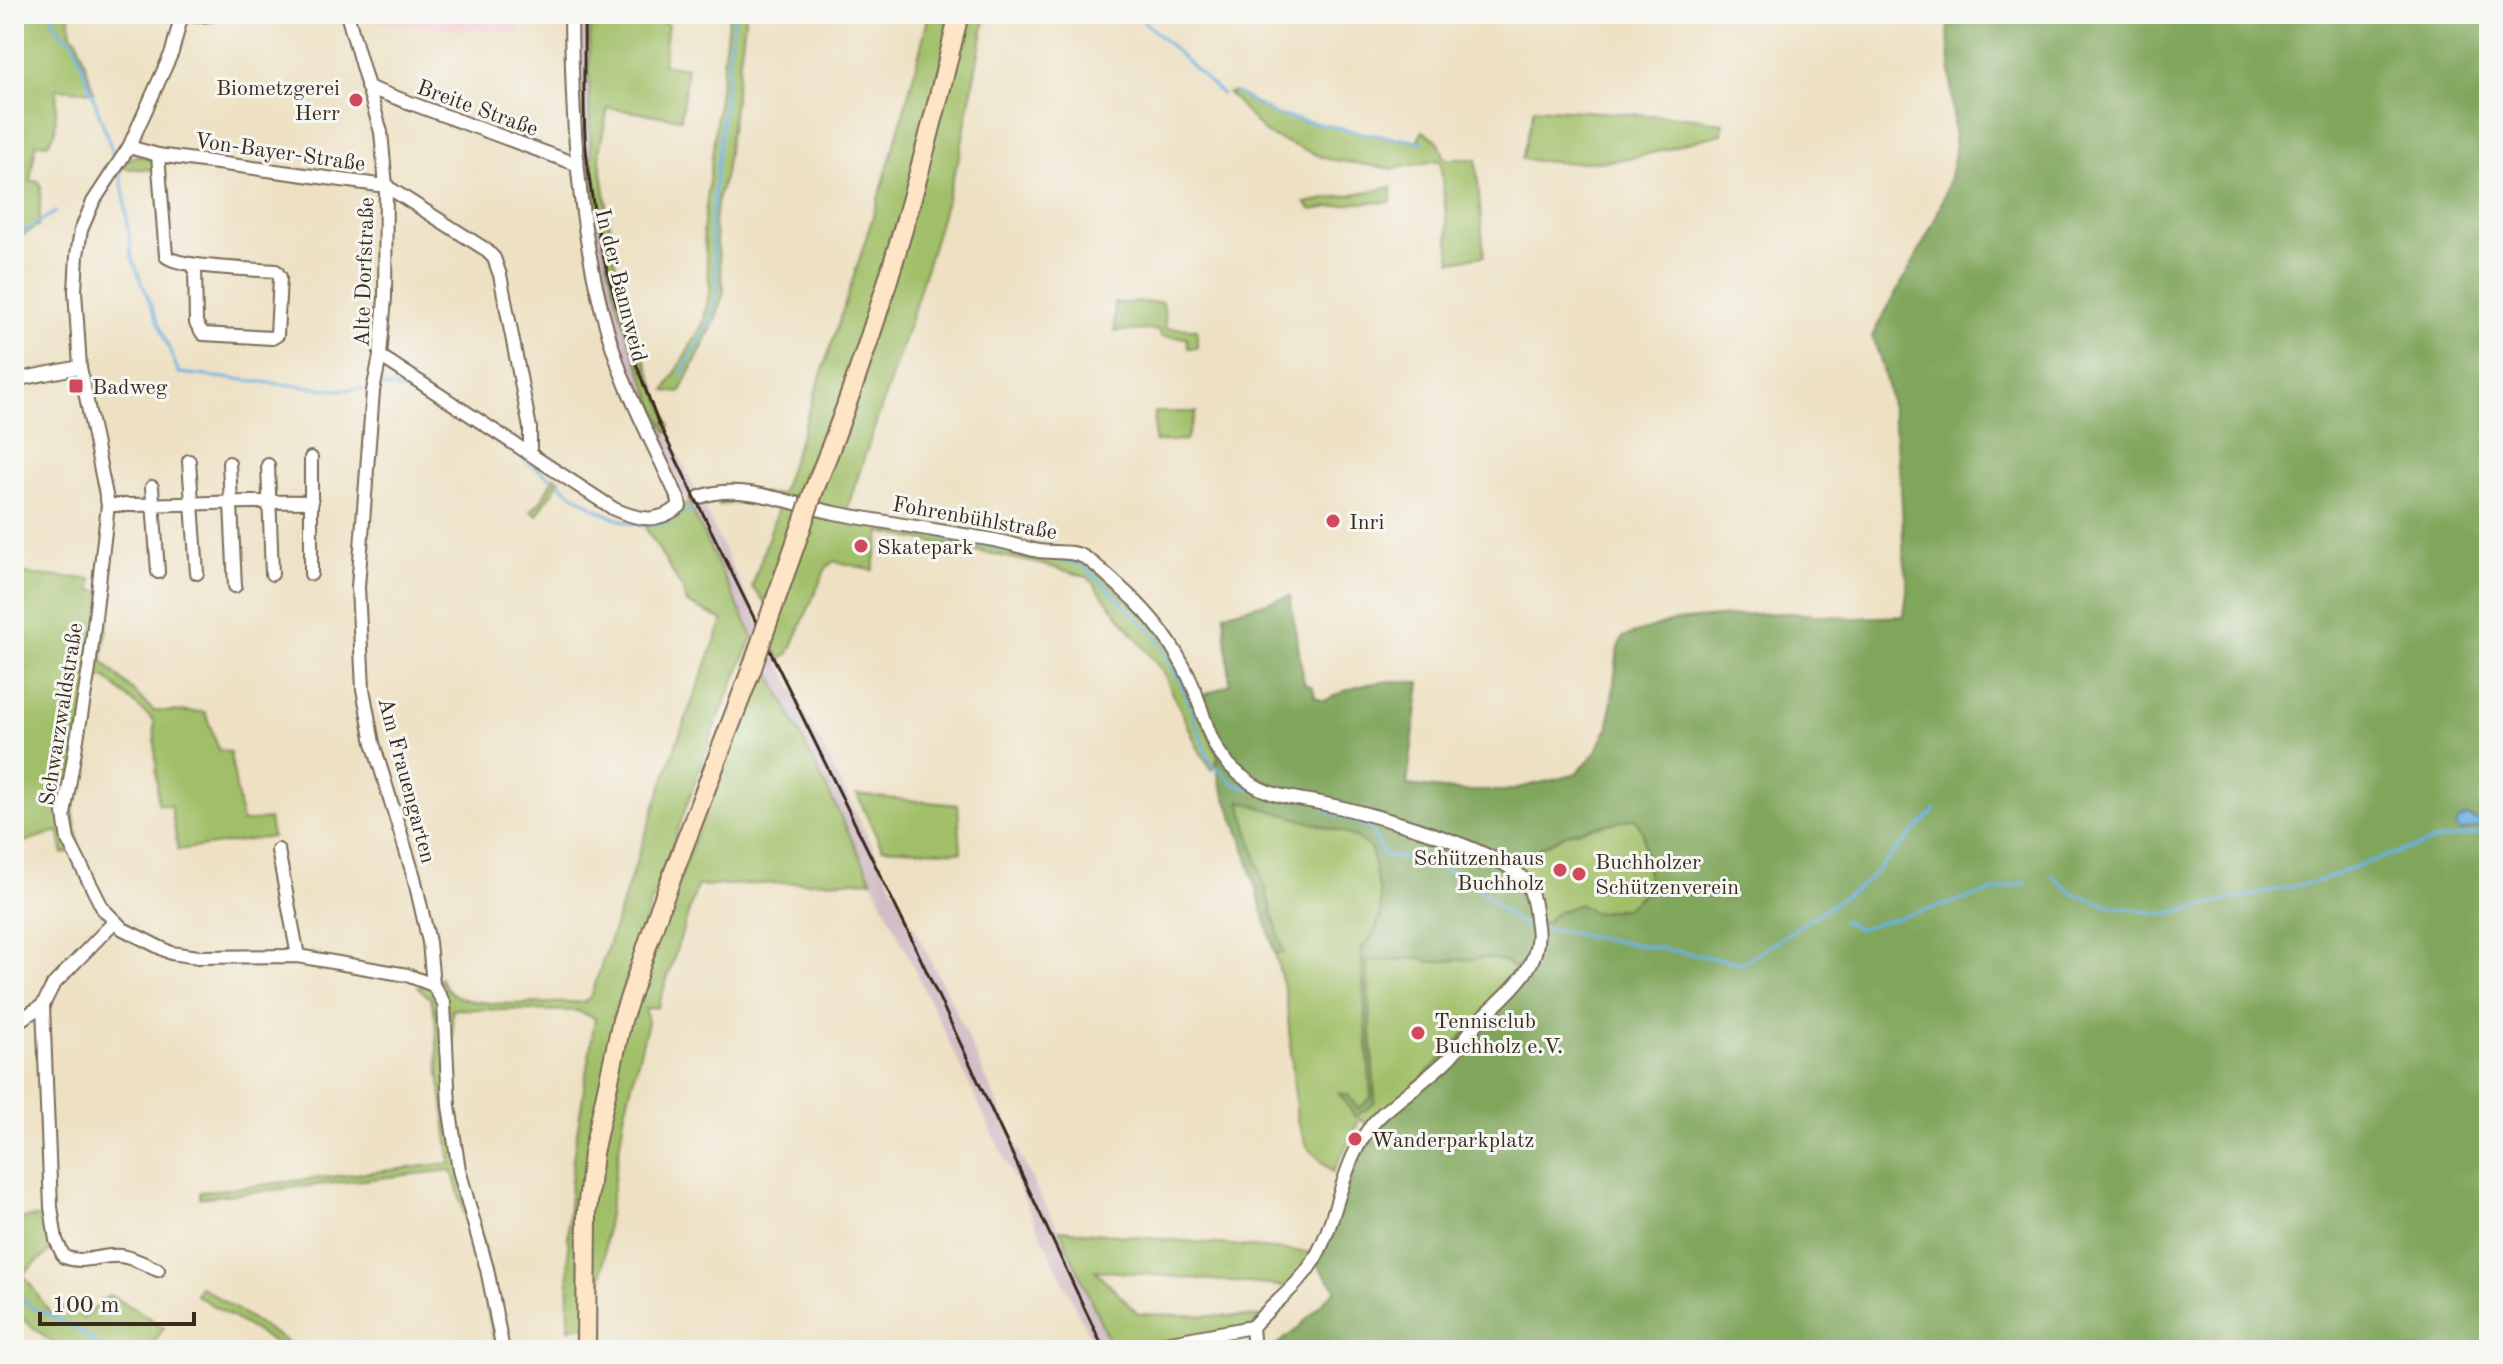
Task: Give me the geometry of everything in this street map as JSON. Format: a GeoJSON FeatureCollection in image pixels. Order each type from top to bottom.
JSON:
{"type":"FeatureCollection","features":[{"type":"Feature","properties":{"kind":"main road"},"geometry":{"type":"LineString","coordinates":[[586,1350],[587,1212],[604,1096],[622,1020],[865,349],[902,230],[959,14]]}},
{"type":"Feature","properties":{"kind":"street","name":"Schwarzwaldstraße"},"geometry":{"type":"LineString","coordinates":[[217,14],[183,14],[172,52],[129,147],[93,202],[81,230],[75,291],[80,367],[108,505],[89,669],[64,815],[70,849],[93,894],[115,921],[148,944],[171,953],[198,957],[298,956],[407,975],[433,985]]}},
{"type":"Feature","properties":{"kind":"street","name":"Alte Dorfstraße"},"geometry":{"type":"LineString","coordinates":[[347,14],[381,132],[386,186],[380,356],[373,388],[370,440]]}},
{"type":"Feature","properties":{"kind":"street","name":"In der Bannweid"},"geometry":{"type":"LineString","coordinates":[[530,453],[614,509],[638,520],[655,519],[680,506],[621,372],[588,252],[572,110],[571,14]]}},
{"type":"Feature","properties":{"kind":"street","name":"Breite Straße"},"geometry":{"type":"LineString","coordinates":[[367,87],[576,164]]}},
{"type":"Feature","properties":{"kind":"street","name":"Von-Bayer-Straße"},"geometry":{"type":"LineString","coordinates":[[129,147],[158,155],[386,186],[485,249],[494,258],[500,275],[530,428],[530,453]]}},
{"type":"Feature","properties":{"kind":"street"},"geometry":{"type":"LineString","coordinates":[[158,155],[166,256],[171,262],[195,266],[276,271],[280,277],[277,335],[272,338],[203,334],[196,323],[195,266]]}},
{"type":"Feature","properties":{"kind":"street"},"geometry":{"type":"LineString","coordinates":[[380,356],[530,453]]}},
{"type":"Feature","properties":{"kind":"street"},"geometry":{"type":"LineString","coordinates":[[16,379],[80,367]]}},
{"type":"Feature","properties":{"kind":"street","name":"Am Frauengarten"},"geometry":{"type":"LineString","coordinates":[[370,440],[358,587],[363,689],[373,743],[414,877],[426,929],[433,985]]}},
{"type":"Feature","properties":{"kind":"street"},"geometry":{"type":"LineString","coordinates":[[311,458],[311,574]]}},
{"type":"Feature","properties":{"kind":"street"},"geometry":{"type":"LineString","coordinates":[[189,461],[197,573]]}},
{"type":"Feature","properties":{"kind":"street"},"geometry":{"type":"LineString","coordinates":[[229,463],[235,586]]}},
{"type":"Feature","properties":{"kind":"street"},"geometry":{"type":"LineString","coordinates":[[268,465],[272,574]]}},
{"type":"Feature","properties":{"kind":"street"},"geometry":{"type":"LineString","coordinates":[[152,487],[158,572]]}},
{"type":"Feature","properties":{"kind":"street","name":"Fohrenbühlstraße"},"geometry":{"type":"LineString","coordinates":[[700,497],[722,492],[762,494],[855,517],[1039,551],[1082,555],[1162,631],[1194,689],[1219,757],[1250,783],[1282,797],[1361,812],[1450,840],[1503,864],[1525,881],[1538,928],[1538,948],[1517,985],[1483,1018],[1450,1058],[1379,1117],[1367,1131],[1341,1183],[1314,1261],[1294,1287],[1252,1327]]}},
{"type":"Feature","properties":{"kind":"street"},"geometry":{"type":"LineString","coordinates":[[108,505],[312,502]]}},
{"type":"Feature","properties":{"kind":"street"},"geometry":{"type":"LineString","coordinates":[[278,850],[298,956]]}},
{"type":"Feature","properties":{"kind":"street"},"geometry":{"type":"LineString","coordinates":[[115,921],[53,985],[43,1005],[51,1207],[56,1240],[64,1257],[77,1262],[120,1256],[158,1270]]}},
{"type":"Feature","properties":{"kind":"street"},"geometry":{"type":"LineString","coordinates":[[433,985],[444,1003],[449,1106],[459,1170],[487,1269],[503,1350]]}},
{"type":"Feature","properties":{"kind":"street"},"geometry":{"type":"LineString","coordinates":[[14,1024],[43,1005]]}},
{"type":"Feature","properties":{"kind":"street"},"geometry":{"type":"LineString","coordinates":[[1127,1350],[1169,1346],[1252,1327],[1254,1350]]}},
{"type":"Feature","properties":{"kind":"shaded area"},"geometry":{"type":"Polygon","coordinates":[[[361,14],[518,14],[518,34],[362,22],[361,14]]]}},
{"type":"Feature","properties":{"kind":"shaded area"},"geometry":{"type":"Polygon","coordinates":[[[580,14],[590,14],[591,150],[599,221],[616,298],[638,363],[659,414],[748,600],[954,1007],[1113,1350],[1099,1350],[1082,1321],[626,372],[593,252],[581,164],[580,14]]]}},
{"type":"Feature","properties":{"kind":"green space"},"geometry":{"type":"Polygon","coordinates":[[[14,14],[69,14],[71,34],[77,39],[94,92],[57,89],[55,132],[48,144],[36,143],[30,181],[39,181],[41,186],[39,225],[14,241],[14,14]]]}},
{"type":"Feature","properties":{"kind":"green space"},"geometry":{"type":"Polygon","coordinates":[[[590,14],[668,23],[663,64],[687,68],[681,119],[608,108],[599,152],[615,260],[630,320],[670,426],[667,432],[626,329],[600,222],[590,132],[590,14]]]}},
{"type":"Feature","properties":{"kind":"green space"},"geometry":{"type":"Polygon","coordinates":[[[729,14],[746,14],[725,175],[714,224],[724,291],[716,319],[680,393],[665,391],[703,324],[710,288],[703,231],[729,14]]]}},
{"type":"Feature","properties":{"kind":"green space"},"geometry":{"type":"Polygon","coordinates":[[[929,14],[986,14],[960,154],[911,319],[845,515],[1082,558],[1162,631],[1219,757],[1212,770],[1199,750],[1163,672],[1088,577],[1036,563],[881,532],[873,570],[834,561],[826,568],[789,653],[780,660],[770,640],[778,617],[752,587],[778,508],[739,502],[719,505],[721,493],[781,494],[879,196],[929,14]]]}},
{"type":"Feature","properties":{"kind":"green space"},"geometry":{"type":"Polygon","coordinates":[[[1947,14],[2489,14],[2489,1350],[1270,1350],[1296,1330],[1336,1289],[1314,1261],[1371,1135],[1381,1120],[1524,974],[1505,962],[1490,958],[1428,962],[1423,958],[1367,961],[1375,1103],[1355,1117],[1339,1093],[1348,1095],[1358,1109],[1371,1098],[1361,949],[1378,925],[1381,902],[1371,849],[1343,832],[1240,801],[1284,953],[1275,954],[1242,840],[1219,780],[1219,756],[1197,698],[1230,684],[1224,614],[1290,596],[1304,683],[1313,688],[1315,697],[1324,701],[1370,684],[1395,681],[1420,683],[1407,785],[1463,791],[1505,791],[1574,775],[1594,755],[1609,726],[1618,647],[1623,637],[1673,621],[1753,614],[1791,613],[1855,618],[1904,616],[1907,584],[1896,441],[1887,385],[1872,336],[1934,222],[1951,174],[1955,150],[1947,14]],[[1635,818],[1568,833],[1538,849],[1511,870],[1531,921],[1546,923],[1556,913],[1579,904],[1594,913],[1626,908],[1649,888],[1643,833],[1635,818]]]}},
{"type":"Feature","properties":{"kind":"green space"},"geometry":{"type":"Polygon","coordinates":[[[1235,92],[1276,115],[1417,141],[1423,131],[1438,141],[1445,159],[1476,159],[1484,256],[1451,261],[1440,160],[1393,169],[1327,159],[1266,134],[1228,93],[1235,92]]]}},
{"type":"Feature","properties":{"kind":"green space"},"geometry":{"type":"Polygon","coordinates":[[[1534,108],[1695,118],[1723,123],[1722,134],[1611,161],[1522,159],[1534,108]]]}},
{"type":"Feature","properties":{"kind":"green space"},"geometry":{"type":"Polygon","coordinates":[[[137,155],[152,160],[155,170],[122,168],[126,161],[137,155]]]}},
{"type":"Feature","properties":{"kind":"green space"},"geometry":{"type":"Polygon","coordinates":[[[1392,187],[1391,202],[1356,203],[1312,210],[1305,203],[1392,187]]]}},
{"type":"Feature","properties":{"kind":"green space"},"geometry":{"type":"Polygon","coordinates":[[[1163,302],[1166,328],[1197,329],[1197,348],[1188,348],[1187,338],[1161,336],[1159,330],[1115,331],[1114,303],[1163,302]]]}},
{"type":"Feature","properties":{"kind":"green space"},"geometry":{"type":"Polygon","coordinates":[[[1155,412],[1196,412],[1186,440],[1154,442],[1155,412]]]}},
{"type":"Feature","properties":{"kind":"green space"},"geometry":{"type":"Polygon","coordinates":[[[554,477],[560,480],[537,515],[531,511],[541,501],[554,477]]]}},
{"type":"Feature","properties":{"kind":"green space"},"geometry":{"type":"Polygon","coordinates":[[[688,502],[753,637],[717,721],[613,1018],[628,1021],[763,659],[872,880],[697,886],[658,1007],[645,1009],[648,1022],[625,1111],[607,1225],[600,1300],[605,1350],[593,1350],[584,1326],[569,1329],[568,1220],[573,1159],[595,1018],[577,1011],[452,1011],[455,1118],[505,1340],[495,1343],[452,1170],[200,1198],[200,1192],[451,1163],[435,1016],[431,999],[418,987],[440,978],[457,996],[500,1004],[584,1002],[591,996],[675,747],[723,620],[687,603],[682,588],[642,522],[677,514],[688,502]]]}},
{"type":"Feature","properties":{"kind":"green space"},"geometry":{"type":"Polygon","coordinates":[[[14,553],[23,556],[19,574],[92,579],[91,590],[112,593],[102,661],[154,711],[205,712],[219,750],[230,752],[242,822],[269,819],[272,837],[178,850],[171,806],[158,804],[154,721],[105,677],[94,679],[92,685],[73,807],[79,849],[63,854],[58,831],[14,845],[14,604],[18,575],[14,574],[14,553]]]}},
{"type":"Feature","properties":{"kind":"green space"},"geometry":{"type":"Polygon","coordinates":[[[857,795],[958,805],[961,852],[882,848],[857,795]]]}},
{"type":"Feature","properties":{"kind":"green space"},"geometry":{"type":"Polygon","coordinates":[[[1240,801],[1343,832],[1371,849],[1381,902],[1380,913],[1378,925],[1361,949],[1371,1098],[1358,1109],[1348,1095],[1355,1117],[1375,1102],[1367,961],[1424,958],[1428,962],[1490,958],[1505,962],[1520,972],[1431,1072],[1369,1126],[1360,1119],[1333,1172],[1308,1148],[1297,1120],[1286,995],[1275,954],[1283,953],[1240,801]]]}},
{"type":"Feature","properties":{"kind":"green space","name":"Buchholzer Schützenverein"},"geometry":{"type":"Polygon","coordinates":[[[1635,818],[1643,833],[1649,888],[1626,908],[1594,913],[1586,909],[1550,918],[1546,923],[1531,921],[1511,870],[1538,849],[1568,833],[1635,818]]]}},
{"type":"Feature","properties":{"kind":"green space"},"geometry":{"type":"Polygon","coordinates":[[[47,1216],[50,1251],[23,1274],[51,1314],[55,1315],[66,1306],[71,1313],[76,1310],[83,1319],[109,1295],[164,1328],[148,1350],[61,1350],[14,1312],[14,1219],[47,1216]]]}},
{"type":"Feature","properties":{"kind":"green space"},"geometry":{"type":"Polygon","coordinates":[[[1060,1230],[1318,1253],[1294,1287],[1095,1270],[1138,1314],[1261,1317],[1252,1327],[1113,1350],[1060,1230]]]}},
{"type":"Feature","properties":{"kind":"green space"},"geometry":{"type":"Polygon","coordinates":[[[200,1286],[300,1350],[287,1350],[196,1295],[200,1286]]]}},
{"type":"Feature","properties":{"kind":"water"},"geometry":{"type":"Polygon","coordinates":[[[2466,816],[2487,824],[2460,832],[2456,825],[2466,816]]]}},
{"type":"Feature","properties":{"kind":"waterway"},"geometry":{"type":"LineString","coordinates":[[50,14],[61,33],[74,42],[115,159]]}},
{"type":"Feature","properties":{"kind":"waterway"},"geometry":{"type":"LineString","coordinates":[[681,374],[709,325],[718,286],[710,228],[734,14]]}},
{"type":"Feature","properties":{"kind":"waterway"},"geometry":{"type":"LineString","coordinates":[[1136,14],[1222,94]]}},
{"type":"Feature","properties":{"kind":"waterway"},"geometry":{"type":"LineString","coordinates":[[1235,92],[1276,115],[1423,142]]}},
{"type":"Feature","properties":{"kind":"waterway"},"geometry":{"type":"LineString","coordinates":[[119,170],[132,258],[179,373],[336,390],[364,389]]}},
{"type":"Feature","properties":{"kind":"waterway"},"geometry":{"type":"LineString","coordinates":[[14,238],[55,212]]}},
{"type":"Feature","properties":{"kind":"waterway"},"geometry":{"type":"LineString","coordinates":[[14,359],[15,377]]}},
{"type":"Feature","properties":{"kind":"waterway"},"geometry":{"type":"LineString","coordinates":[[381,386],[399,390],[444,409],[552,479]]}},
{"type":"Feature","properties":{"kind":"waterway"},"geometry":{"type":"LineString","coordinates":[[558,483],[591,506],[628,523],[655,525],[678,516]]}},
{"type":"Feature","properties":{"kind":"waterway"},"geometry":{"type":"LineString","coordinates":[[703,505],[710,501]]}},
{"type":"Feature","properties":{"kind":"waterway"},"geometry":{"type":"LineString","coordinates":[[779,505],[798,511]]}},
{"type":"Feature","properties":{"kind":"waterway"},"geometry":{"type":"LineString","coordinates":[[685,513],[691,510]]}},
{"type":"Feature","properties":{"kind":"waterway"},"geometry":{"type":"LineString","coordinates":[[940,537],[1022,553]]}},
{"type":"Feature","properties":{"kind":"waterway"},"geometry":{"type":"LineString","coordinates":[[1043,557],[1081,564],[1155,633],[1185,692],[1209,760],[1234,784],[1252,790]]}},
{"type":"Feature","properties":{"kind":"waterway"},"geometry":{"type":"LineString","coordinates":[[1325,810],[1370,828],[1383,854],[1462,876],[1516,921],[1532,927]]}},
{"type":"Feature","properties":{"kind":"waterway"},"geometry":{"type":"LineString","coordinates":[[1540,928],[1744,963],[1866,882],[1935,810]]}},
{"type":"Feature","properties":{"kind":"waterway"},"geometry":{"type":"LineString","coordinates":[[2052,875],[2073,894],[2111,906],[2165,914],[2323,880],[2438,840],[2489,832]]}},
{"type":"Feature","properties":{"kind":"waterway"},"geometry":{"type":"LineString","coordinates":[[1842,920],[1858,929],[2027,882]]}},
{"type":"Feature","properties":{"kind":"waterway"},"geometry":{"type":"LineString","coordinates":[[14,1291],[33,1308],[75,1327],[104,1350]]}},
{"type":"Feature","properties":{"kind":"railway"},"geometry":{"type":"LineString","coordinates":[[584,14],[585,132],[596,221],[622,322],[658,422],[911,938],[1104,1350]]}},
{"type":"Feature","properties":{"kind":"place","name":"Biometzgerei Herr"},"geometry":{"type":"Point","coordinates":[356,100]}},
{"type":"Feature","properties":{"kind":"place","name":"Badweg"},"geometry":{"type":"Point","coordinates":[76,386]}},
{"type":"Feature","properties":{"kind":"place","name":"Inri"},"geometry":{"type":"Point","coordinates":[1333,521]}},
{"type":"Feature","properties":{"kind":"place","name":"Skatepark"},"geometry":{"type":"Point","coordinates":[861,546]}},
{"type":"Feature","properties":{"kind":"place","name":"Schützenhaus Buchholz"},"geometry":{"type":"Point","coordinates":[1560,870]}},
{"type":"Feature","properties":{"kind":"place","name":"Buchholzer Schützenverein"},"geometry":{"type":"Point","coordinates":[1579,874]}},
{"type":"Feature","properties":{"kind":"place","name":"Tennisclub Buchholz e.V."},"geometry":{"type":"Point","coordinates":[1418,1033]}},
{"type":"Feature","properties":{"kind":"place","name":"Wanderparkplatz"},"geometry":{"type":"Point","coordinates":[1355,1139]}}]}
